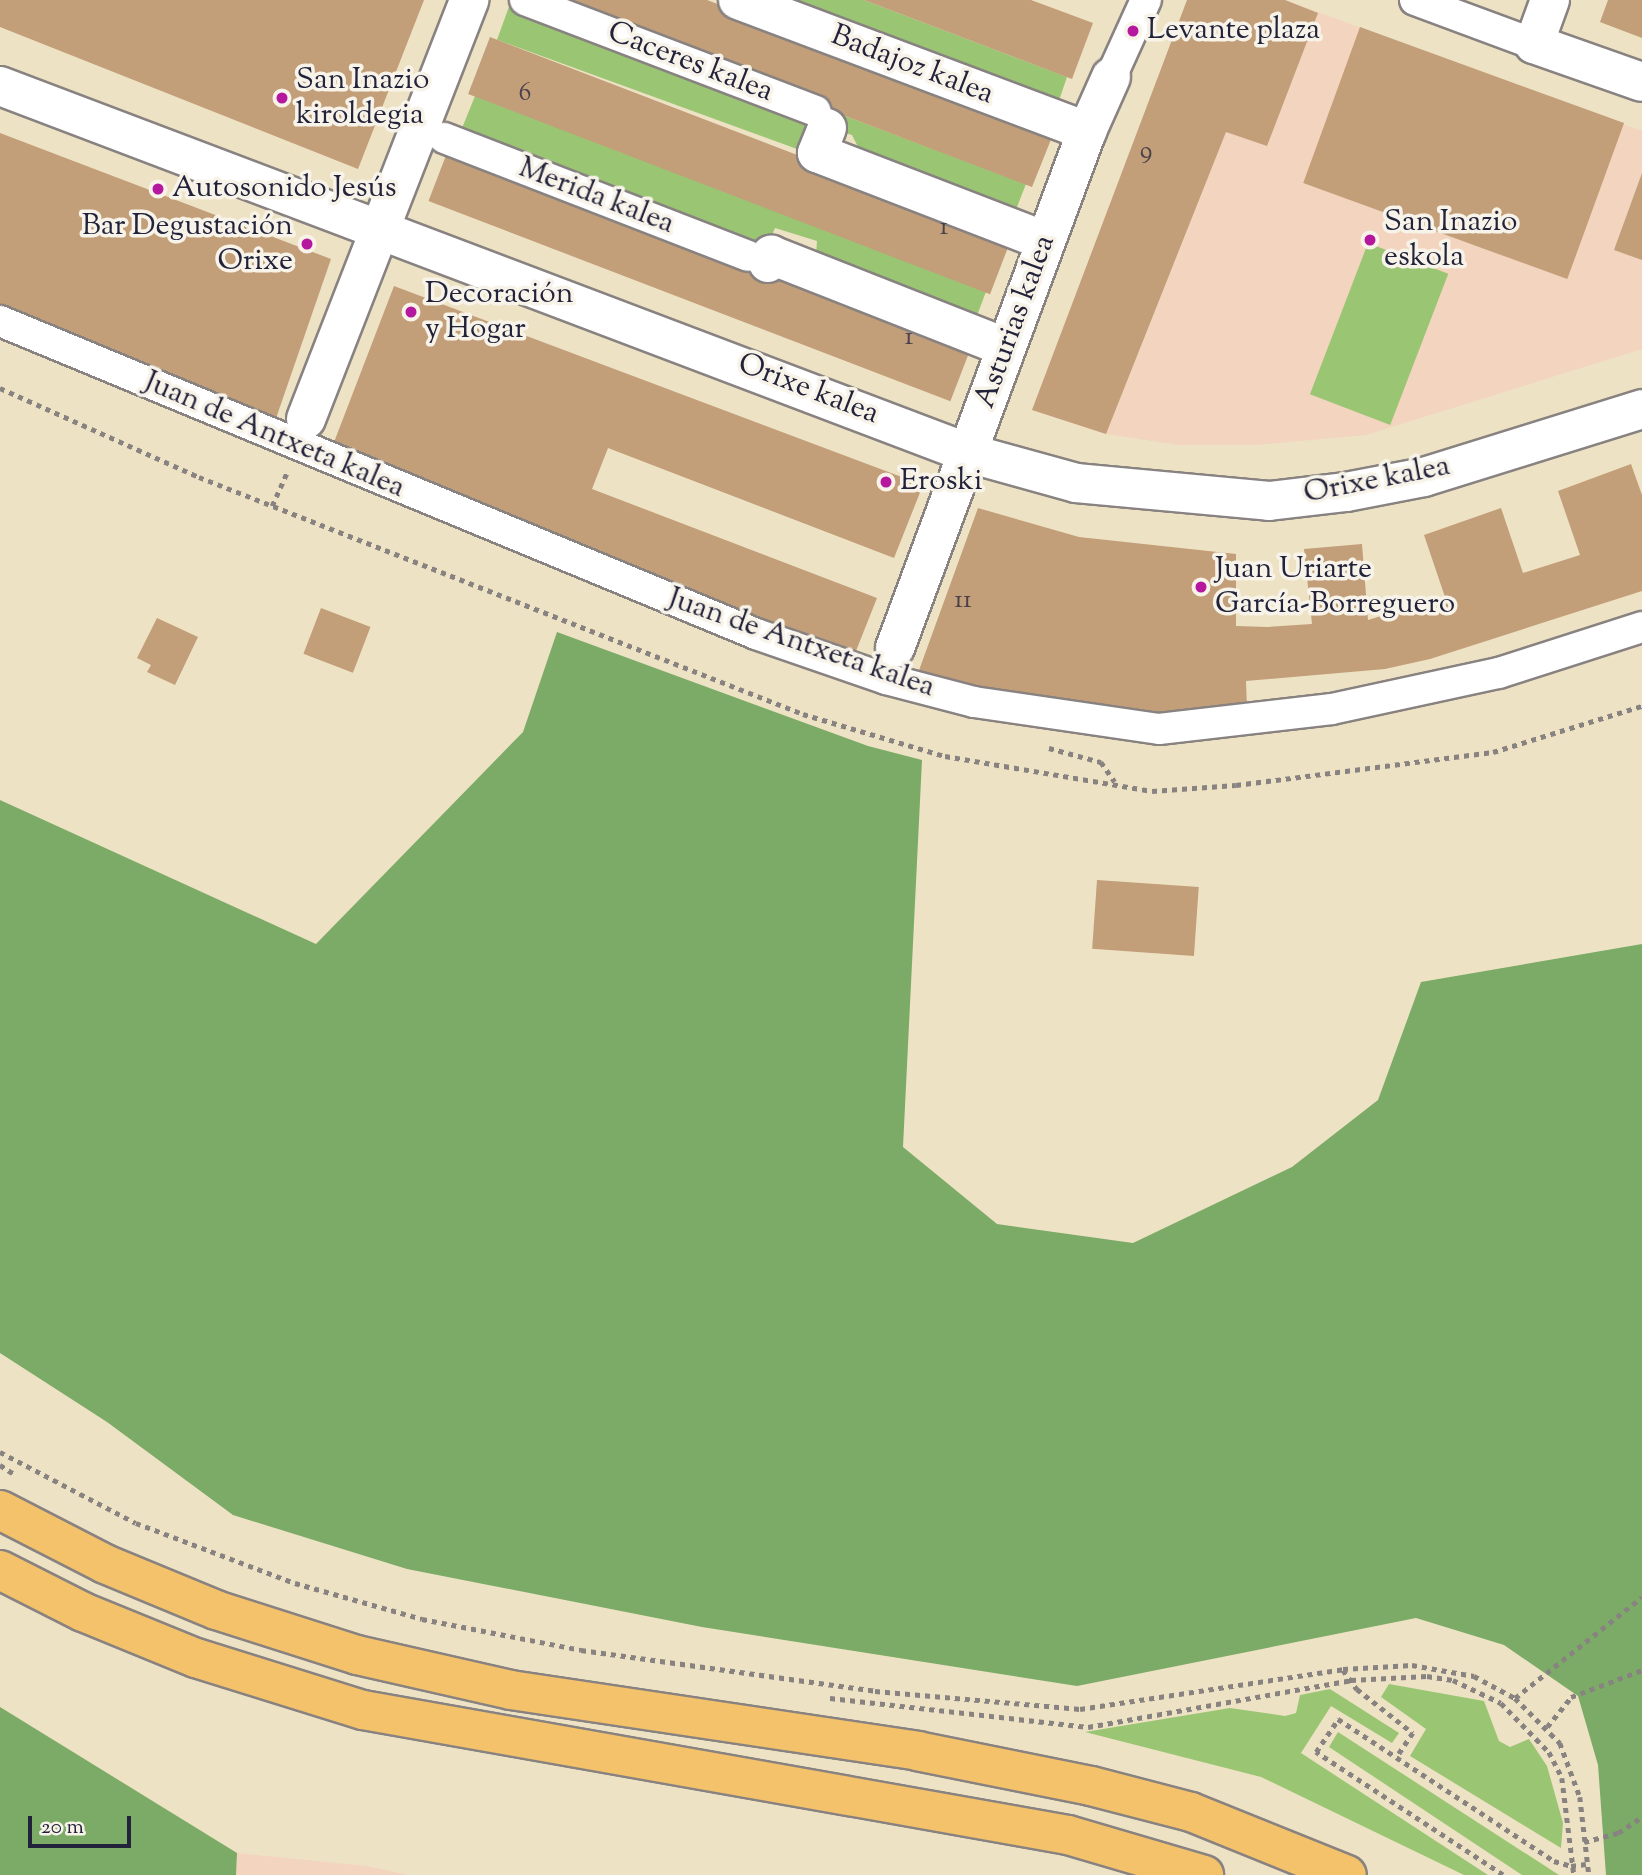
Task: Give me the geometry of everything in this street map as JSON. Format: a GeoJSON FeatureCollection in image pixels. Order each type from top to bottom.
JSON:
{"type":"FeatureCollection","features":[{"type":"Feature","properties":{"kind":"main road"},"geometry":{"type":"LineString","coordinates":[[0,1510],[105,1563],[216,1610],[357,1655],[511,1690],[917,1751],[1091,1786],[1191,1812],[1346,1875]]}},
{"type":"Feature","properties":{"kind":"main road"},"geometry":{"type":"LineString","coordinates":[[0,1570],[83,1612],[196,1658],[363,1710],[1068,1835],[1204,1875]]}},
{"type":"Feature","properties":{"kind":"street"},"geometry":{"type":"LineString","coordinates":[[306,419],[469,0]]}},
{"type":"Feature","properties":{"kind":"street","name":"Caceres kalea"},"geometry":{"type":"LineString","coordinates":[[525,0],[822,120],[817,153],[1045,241]]}},
{"type":"Feature","properties":{"kind":"street","name":"Badajoz kalea"},"geometry":{"type":"LineString","coordinates":[[738,0],[1087,131]]}},
{"type":"Feature","properties":{"kind":"street"},"geometry":{"type":"LineString","coordinates":[[1415,0],[1642,82]]}},
{"type":"Feature","properties":{"kind":"street"},"geometry":{"type":"LineString","coordinates":[[1534,44],[1550,0]]}},
{"type":"Feature","properties":{"kind":"street","name":"Asturias kalea"},"geometry":{"type":"LineString","coordinates":[[895,648],[1045,241],[1138,2]]}},
{"type":"Feature","properties":{"kind":"street","name":"Orixe kalea"},"geometry":{"type":"LineString","coordinates":[[0,86],[968,453],[1076,483],[1269,501],[1424,477],[1642,409]]}},
{"type":"Feature","properties":{"kind":"street","name":"Merida kalea"},"geometry":{"type":"LineString","coordinates":[[444,138],[758,259],[771,255],[1006,347]]}},
{"type":"Feature","properties":{"kind":"street","name":"Juan de Antxeta kalea"},"geometry":{"type":"LineString","coordinates":[[0,321],[744,629],[886,679],[974,702],[1159,729],[1332,709],[1499,673],[1642,627]]}},
{"type":"Feature","properties":{"kind":"path"},"geometry":{"type":"LineString","coordinates":[[0,1452],[136,1523],[295,1583],[422,1619],[581,1650],[875,1691],[1080,1709],[1343,1669],[1445,1668],[1474,1676],[1515,1698],[1560,1743],[1572,1770],[1588,1875]]}},
{"type":"Feature","properties":{"kind":"path"},"geometry":{"type":"LineString","coordinates":[[0,1465],[24,1480]]}},
{"type":"Feature","properties":{"kind":"path"},"geometry":{"type":"LineString","coordinates":[[1515,1698],[1642,1597]]}},
{"type":"Feature","properties":{"kind":"path"},"geometry":{"type":"LineString","coordinates":[[1343,1669],[1351,1680],[1413,1733],[1396,1758]]}},
{"type":"Feature","properties":{"kind":"path"},"geometry":{"type":"LineString","coordinates":[[1546,1727],[1571,1697],[1642,1671]]}},
{"type":"Feature","properties":{"kind":"path"},"geometry":{"type":"LineString","coordinates":[[827,1697],[1088,1727],[1351,1680],[1427,1676],[1453,1680],[1479,1689],[1520,1719],[1549,1752],[1562,1777],[1574,1875]]}},
{"type":"Feature","properties":{"kind":"path"},"geometry":{"type":"LineString","coordinates":[[1503,1875],[1316,1752],[1339,1719],[1554,1861],[1571,1866],[1586,1864]]}},
{"type":"Feature","properties":{"kind":"path"},"geometry":{"type":"LineString","coordinates":[[1584,1842],[1618,1833],[1642,1817]]}},
{"type":"Feature","properties":{"kind":"shaded area","name":"San Inazio eskola"},"geometry":{"type":"Polygon","coordinates":[[[1285,0],[1642,131],[1642,349],[1366,435],[1255,445],[1178,445],[1106,434],[1032,410],[1164,63],[1285,0]]]}},
{"type":"Feature","properties":{"kind":"shaded area"},"geometry":{"type":"Polygon","coordinates":[[[237,1853],[367,1866],[408,1875],[236,1875],[237,1853]]]}},
{"type":"Feature","properties":{"kind":"green space"},"geometry":{"type":"Polygon","coordinates":[[[777,0],[864,0],[1067,77],[1056,109],[777,0]]]}},
{"type":"Feature","properties":{"kind":"green space"},"geometry":{"type":"Polygon","coordinates":[[[510,4],[814,114],[801,150],[497,40],[510,4]]]}},
{"type":"Feature","properties":{"kind":"green space"},"geometry":{"type":"Polygon","coordinates":[[[475,96],[987,289],[975,321],[816,255],[817,241],[775,228],[763,256],[458,138],[475,96]]]}},
{"type":"Feature","properties":{"kind":"green space"},"geometry":{"type":"Polygon","coordinates":[[[824,108],[1026,184],[1015,212],[860,151],[852,135],[839,131],[824,108]]]}},
{"type":"Feature","properties":{"kind":"green space"},"geometry":{"type":"Polygon","coordinates":[[[1368,243],[1448,274],[1390,425],[1310,394],[1368,243]]]}},
{"type":"Feature","properties":{"kind":"green space"},"geometry":{"type":"Polygon","coordinates":[[[557,632],[868,746],[922,760],[903,1147],[997,1224],[1133,1243],[1292,1167],[1378,1100],[1421,982],[1642,944],[1642,1875],[1606,1875],[1598,1765],[1578,1696],[1504,1645],[1416,1618],[1077,1686],[702,1627],[407,1569],[233,1515],[107,1422],[0,1353],[0,800],[316,944],[523,732],[557,632]]]}},
{"type":"Feature","properties":{"kind":"green space"},"geometry":{"type":"Polygon","coordinates":[[[1389,1684],[1484,1701],[1499,1741],[1510,1747],[1529,1739],[1547,1766],[1563,1823],[1561,1848],[1410,1756],[1426,1729],[1381,1697],[1389,1684]]]}},
{"type":"Feature","properties":{"kind":"green space"},"geometry":{"type":"Polygon","coordinates":[[[1330,1689],[1399,1733],[1392,1743],[1331,1706],[1301,1753],[1488,1875],[1464,1875],[1261,1777],[1085,1732],[1230,1708],[1285,1716],[1296,1713],[1300,1695],[1330,1689]]]}},
{"type":"Feature","properties":{"kind":"green space"},"geometry":{"type":"Polygon","coordinates":[[[0,1707],[237,1853],[236,1875],[0,1875],[0,1707]]]}},
{"type":"Feature","properties":{"kind":"green space"},"geometry":{"type":"Polygon","coordinates":[[[1338,1732],[1559,1875],[1522,1875],[1329,1747],[1338,1732]]]}},
{"type":"Feature","properties":{"kind":"building","name":"San Inazio kiroldegia"},"geometry":{"type":"Polygon","coordinates":[[[0,0],[424,0],[358,169],[0,27],[0,0]]]}},
{"type":"Feature","properties":{"kind":"building"},"geometry":{"type":"Polygon","coordinates":[[[541,0],[707,0],[1054,132],[1032,187],[541,0]]]}},
{"type":"Feature","properties":{"kind":"building"},"geometry":{"type":"Polygon","coordinates":[[[864,0],[1031,0],[1093,23],[1072,79],[864,0]]]}},
{"type":"Feature","properties":{"kind":"building"},"geometry":{"type":"Polygon","coordinates":[[[1187,0],[1285,0],[1318,13],[1267,146],[1226,132],[1106,434],[1032,410],[1187,0]]]}},
{"type":"Feature","properties":{"kind":"building"},"geometry":{"type":"Polygon","coordinates":[[[1608,0],[1642,0],[1642,38],[1600,22],[1608,0]]]}},
{"type":"Feature","properties":{"kind":"building"},"geometry":{"type":"Polygon","coordinates":[[[1360,27],[1624,123],[1567,279],[1303,183],[1360,27]]]}},
{"type":"Feature","properties":{"kind":"building"},"geometry":{"type":"Polygon","coordinates":[[[490,37],[1012,237],[990,294],[468,94],[490,37]]]}},
{"type":"Feature","properties":{"kind":"building"},"geometry":{"type":"Polygon","coordinates":[[[0,133],[331,259],[273,427],[0,307],[0,133]]]}},
{"type":"Feature","properties":{"kind":"building"},"geometry":{"type":"Polygon","coordinates":[[[450,145],[972,345],[950,401],[428,201],[450,145]]]}},
{"type":"Feature","properties":{"kind":"building"},"geometry":{"type":"Polygon","coordinates":[[[1642,173],[1642,260],[1614,250],[1642,173]]]}},
{"type":"Feature","properties":{"kind":"building"},"geometry":{"type":"Polygon","coordinates":[[[394,286],[923,485],[894,558],[608,448],[592,489],[877,598],[854,656],[331,450],[394,286]]]}},
{"type":"Feature","properties":{"kind":"building"},"geometry":{"type":"Polygon","coordinates":[[[1631,464],[1642,495],[1642,591],[1430,659],[1385,669],[1246,681],[1247,709],[1147,715],[1041,703],[918,673],[978,508],[1079,537],[1236,554],[1236,626],[1268,627],[1312,624],[1304,549],[1362,544],[1368,620],[1445,597],[1424,535],[1501,508],[1523,573],[1580,555],[1558,491],[1631,464]]]}},
{"type":"Feature","properties":{"kind":"building"},"geometry":{"type":"Polygon","coordinates":[[[321,608],[370,627],[353,673],[303,654],[321,608]]]}},
{"type":"Feature","properties":{"kind":"building"},"geometry":{"type":"Polygon","coordinates":[[[157,618],[198,637],[175,685],[147,672],[151,665],[137,658],[157,618]]]}},
{"type":"Feature","properties":{"kind":"building"},"geometry":{"type":"Polygon","coordinates":[[[1097,880],[1199,887],[1194,956],[1092,949],[1097,880]]]}},
{"type":"Feature","properties":{"kind":"place","name":"Levante plaza"},"geometry":{"type":"Point","coordinates":[1133,31]}},
{"type":"Feature","properties":{"kind":"place","name":"San Inazio kiroldegia"},"geometry":{"type":"Point","coordinates":[282,98]}},
{"type":"Feature","properties":{"kind":"place","name":"Autosonido Jesús"},"geometry":{"type":"Point","coordinates":[158,189]}},
{"type":"Feature","properties":{"kind":"place","name":"San Inazio eskola"},"geometry":{"type":"Point","coordinates":[1370,240]}},
{"type":"Feature","properties":{"kind":"place","name":"Bar Degustación Orixe"},"geometry":{"type":"Point","coordinates":[307,244]}},
{"type":"Feature","properties":{"kind":"place","name":"Decoración y Hogar"},"geometry":{"type":"Point","coordinates":[411,312]}},
{"type":"Feature","properties":{"kind":"place","name":"Eroski"},"geometry":{"type":"Point","coordinates":[886,482]}},
{"type":"Feature","properties":{"kind":"place","name":"Juan Uriarte García-Borreguero"},"geometry":{"type":"Point","coordinates":[1201,587]}}]}
